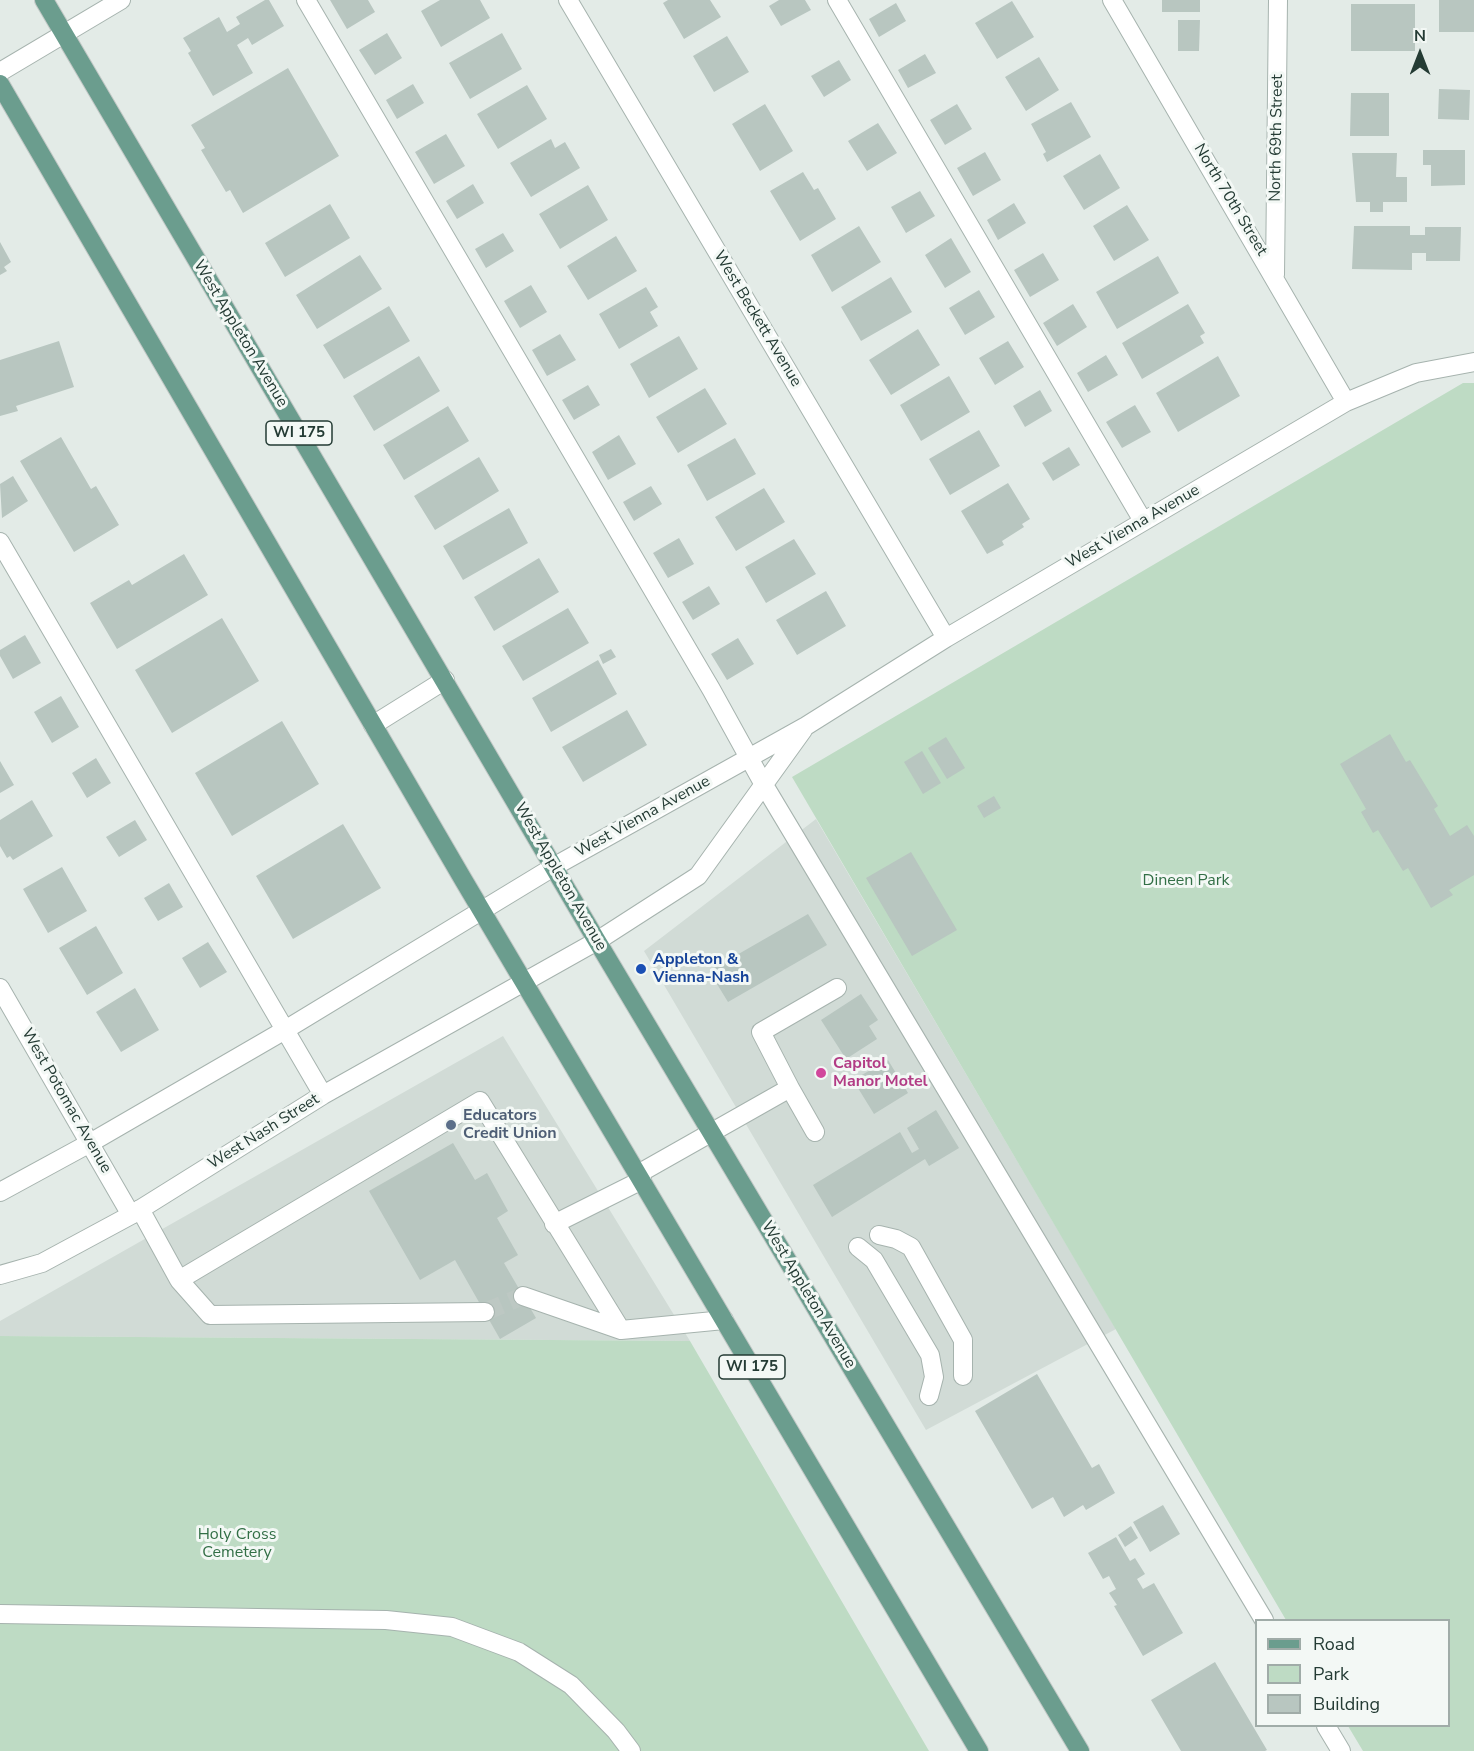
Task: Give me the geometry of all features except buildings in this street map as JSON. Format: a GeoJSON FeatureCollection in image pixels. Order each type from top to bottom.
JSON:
{"type":"FeatureCollection","features":[{"type":"Feature","properties":{"kind":"main road","name":"West Appleton Avenue"},"geometry":{"type":"LineString","coordinates":[[44,0],[597,941],[1080,1751]]}},
{"type":"Feature","properties":{"kind":"main road","name":"WI 175"},"geometry":{"type":"LineString","coordinates":[[0,84],[481,910],[979,1751]]}},
{"type":"Feature","properties":{"kind":"street"},"geometry":{"type":"LineString","coordinates":[[0,72],[121,0]]}},
{"type":"Feature","properties":{"kind":"street"},"geometry":{"type":"LineString","coordinates":[[306,0],[705,679],[764,785],[1263,1619]]}},
{"type":"Feature","properties":{"kind":"street","name":"West Beckett Avenue"},"geometry":{"type":"LineString","coordinates":[[568,0],[946,638]]}},
{"type":"Feature","properties":{"kind":"street"},"geometry":{"type":"LineString","coordinates":[[837,0],[1143,521]]}},
{"type":"Feature","properties":{"kind":"street","name":"North 70th Street"},"geometry":{"type":"LineString","coordinates":[[1112,0],[1346,402]]}},
{"type":"Feature","properties":{"kind":"street","name":"North 69th Street"},"geometry":{"type":"LineString","coordinates":[[1275,277],[1278,0]]}},
{"type":"Feature","properties":{"kind":"street","name":"West Vienna Avenue"},"geometry":{"type":"LineString","coordinates":[[481,910],[555,866],[806,726],[946,638],[1346,402],[1416,373],[1474,362]]}},
{"type":"Feature","properties":{"kind":"street"},"geometry":{"type":"LineString","coordinates":[[0,542],[323,1095]]}},
{"type":"Feature","properties":{"kind":"street"},"geometry":{"type":"LineString","coordinates":[[373,726],[445,680]]}},
{"type":"Feature","properties":{"kind":"street","name":"West Vienna Avenue"},"geometry":{"type":"LineString","coordinates":[[526,983],[597,941],[698,876],[806,726]]}},
{"type":"Feature","properties":{"kind":"street"},"geometry":{"type":"LineString","coordinates":[[0,1192],[90,1143],[285,1029],[481,910]]}},
{"type":"Feature","properties":{"kind":"street","name":"West Nash Street"},"geometry":{"type":"LineString","coordinates":[[0,1275],[42,1263],[136,1212],[323,1095],[526,983]]}},
{"type":"Feature","properties":{"kind":"street","name":"West Potomac Avenue"},"geometry":{"type":"LineString","coordinates":[[0,988],[90,1143],[179,1280],[210,1315],[485,1312]]}},
{"type":"Feature","properties":{"kind":"street"},"geometry":{"type":"LineString","coordinates":[[815,1132],[761,1032],[837,988]]}},
{"type":"Feature","properties":{"kind":"street"},"geometry":{"type":"LineString","coordinates":[[554,1224],[640,1177],[711,1131],[790,1088]]}},
{"type":"Feature","properties":{"kind":"street"},"geometry":{"type":"LineString","coordinates":[[179,1280],[480,1101],[621,1330]]}},
{"type":"Feature","properties":{"kind":"street"},"geometry":{"type":"LineString","coordinates":[[879,1235],[911,1247],[963,1340],[963,1376]]}},
{"type":"Feature","properties":{"kind":"street"},"geometry":{"type":"LineString","coordinates":[[858,1247],[874,1260],[930,1355],[934,1377],[929,1396]]}},
{"type":"Feature","properties":{"kind":"street"},"geometry":{"type":"LineString","coordinates":[[523,1296],[621,1330],[724,1320]]}},
{"type":"Feature","properties":{"kind":"street"},"geometry":{"type":"LineString","coordinates":[[0,1614],[374,1620],[452,1627],[519,1652],[572,1685],[632,1751]]}},
{"type":"Feature","properties":{"kind":"street"},"geometry":{"type":"LineString","coordinates":[[1327,1727],[1341,1751]]}},
{"type":"Feature","properties":{"kind":"shaded area"},"geometry":{"type":"Polygon","coordinates":[[[816,819],[1116,1329],[926,1430],[644,951],[816,819]]]}},
{"type":"Feature","properties":{"kind":"shaded area","name":"Educators Credit Union"},"geometry":{"type":"Polygon","coordinates":[[[503,1036],[690,1341],[0,1336],[0,1321],[503,1036]]]}},
{"type":"Feature","properties":{"kind":"green space","name":"Dineen Park"},"geometry":{"type":"Polygon","coordinates":[[[1463,383],[1474,383],[1474,1751],[1363,1751],[1349,1727],[1450,1727],[1450,1619],[1285,1619],[792,777],[1463,383]]]}},
{"type":"Feature","properties":{"kind":"green space","name":"Holy Cross Cemetery"},"geometry":{"type":"Polygon","coordinates":[[[0,1336],[690,1341],[929,1751],[0,1751],[0,1336]]]}},
{"type":"Feature","properties":{"kind":"tunnel"},"geometry":{"type":"LineString","coordinates":[[485,1312],[523,1296]]}},
{"type":"Feature","properties":{"kind":"place","name":"Appleton & Vienna-Nash"},"geometry":{"type":"Point","coordinates":[641,969]}},
{"type":"Feature","properties":{"kind":"place","name":"Capitol Manor Motel"},"geometry":{"type":"Point","coordinates":[821,1073]}},
{"type":"Feature","properties":{"kind":"place","name":"Educators Credit Union"},"geometry":{"type":"Point","coordinates":[451,1125]}}]}
